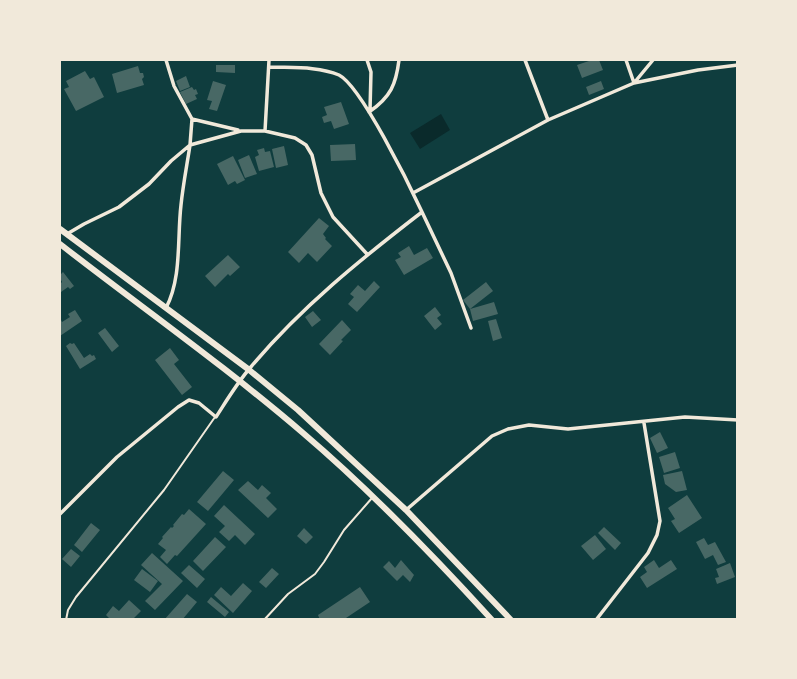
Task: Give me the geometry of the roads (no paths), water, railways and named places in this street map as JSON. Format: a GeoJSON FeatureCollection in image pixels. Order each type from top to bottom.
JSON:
{"type":"FeatureCollection","features":[{"type":"Feature","properties":{"kind":"main road"},"geometry":{"type":"LineString","coordinates":[[60,229],[248,369],[298,410],[407,510],[511,620]]}},
{"type":"Feature","properties":{"kind":"main road"},"geometry":{"type":"LineString","coordinates":[[60,244],[304,433],[373,497],[492,620]]}},
{"type":"Feature","properties":{"kind":"street"},"geometry":{"type":"LineString","coordinates":[[166,60],[174,86],[192,119],[181,204],[176,281],[166,309]]}},
{"type":"Feature","properties":{"kind":"street"},"geometry":{"type":"LineString","coordinates":[[265,131],[270,60]]}},
{"type":"Feature","properties":{"kind":"street"},"geometry":{"type":"LineString","coordinates":[[367,60],[370,72],[369,112]]}},
{"type":"Feature","properties":{"kind":"street"},"geometry":{"type":"LineString","coordinates":[[369,112],[389,94],[397,79],[399,60]]}},
{"type":"Feature","properties":{"kind":"street"},"geometry":{"type":"LineString","coordinates":[[526,60],[548,120]]}},
{"type":"Feature","properties":{"kind":"street"},"geometry":{"type":"LineString","coordinates":[[626,60],[634,83]]}},
{"type":"Feature","properties":{"kind":"street"},"geometry":{"type":"LineString","coordinates":[[634,83],[653,60]]}},
{"type":"Feature","properties":{"kind":"street"},"geometry":{"type":"LineString","coordinates":[[413,193],[548,120],[634,83],[737,65]]}},
{"type":"Feature","properties":{"kind":"street"},"geometry":{"type":"LineString","coordinates":[[270,67],[318,70],[347,81],[369,112],[413,193],[451,273],[471,328]]}},
{"type":"Feature","properties":{"kind":"street"},"geometry":{"type":"LineString","coordinates":[[192,119],[241,131],[265,131],[295,138],[306,145],[312,155],[321,193],[333,217],[367,254]]}},
{"type":"Feature","properties":{"kind":"street"},"geometry":{"type":"LineString","coordinates":[[67,234],[119,207],[149,184],[190,145],[241,131]]}},
{"type":"Feature","properties":{"kind":"street"},"geometry":{"type":"LineString","coordinates":[[60,514],[117,457],[189,400],[199,403],[216,416],[248,369],[317,298],[367,254],[422,212]]}},
{"type":"Feature","properties":{"kind":"street"},"geometry":{"type":"LineString","coordinates":[[407,510],[492,436],[508,429],[529,425],[568,429],[685,417],[737,420]]}},
{"type":"Feature","properties":{"kind":"street"},"geometry":{"type":"LineString","coordinates":[[596,620],[648,553],[657,535],[660,521],[644,422]]}},
{"type":"Feature","properties":{"kind":"lane"},"geometry":{"type":"LineString","coordinates":[[66,620],[68,610],[76,597],[164,491],[216,416]]}},
{"type":"Feature","properties":{"kind":"lane"},"geometry":{"type":"LineString","coordinates":[[264,620],[288,594],[315,574],[344,530],[373,497]]}},
{"type":"Feature","properties":{"kind":"water"},"geometry":{"type":"Polygon","coordinates":[[[441,114],[450,130],[420,149],[410,133],[441,114]]]}}]}
